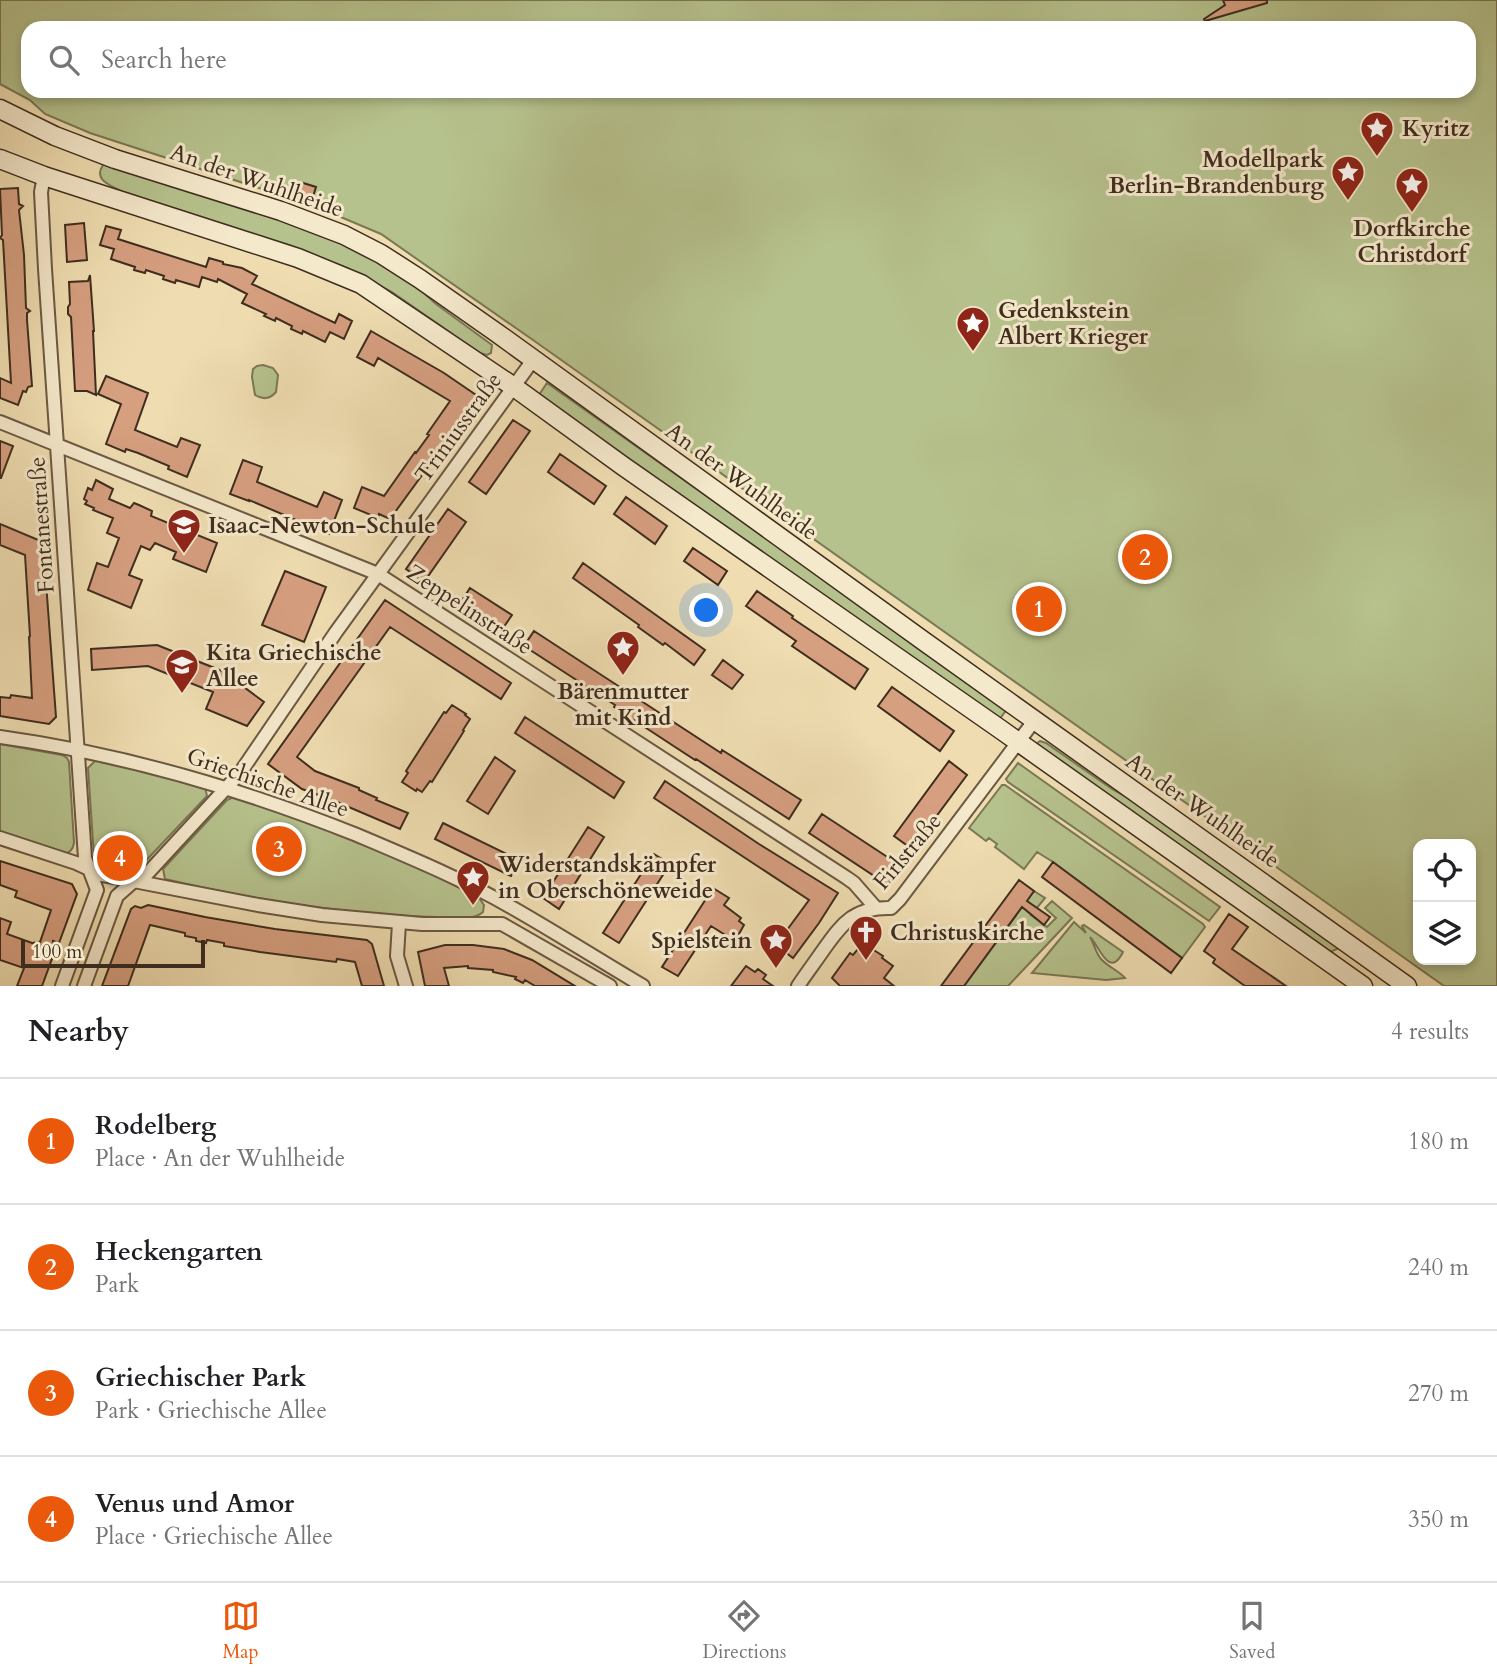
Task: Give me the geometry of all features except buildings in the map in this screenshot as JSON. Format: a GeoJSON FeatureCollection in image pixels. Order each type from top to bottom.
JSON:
{"type":"FeatureCollection","features":[{"type":"Feature","properties":{"kind":"main road","name":"An der Wuhlheide"},"geometry":{"type":"LineString","coordinates":[[0,109],[55,136],[115,159],[281,211],[344,235],[381,254],[421,279],[1407,986]]}},
{"type":"Feature","properties":{"kind":"main road"},"geometry":{"type":"LineString","coordinates":[[0,159],[44,176],[298,258],[361,284],[514,387],[1363,986]]}},
{"type":"Feature","properties":{"kind":"street","name":"Fontanestraße"},"geometry":{"type":"LineString","coordinates":[[44,176],[41,198],[85,858],[97,890],[62,986]]}},
{"type":"Feature","properties":{"kind":"street","name":"Triniusstraße"},"geometry":{"type":"LineString","coordinates":[[84,986],[117,896],[134,881],[146,875],[240,773],[307,674],[533,360]]}},
{"type":"Feature","properties":{"kind":"street","name":"Zeppelinstraße"},"geometry":{"type":"LineString","coordinates":[[0,422],[378,574],[847,878],[875,907]]}},
{"type":"Feature","properties":{"kind":"street","name":"Firlstraße"},"geometry":{"type":"LineString","coordinates":[[797,986],[840,926],[856,914],[875,907],[891,908],[900,899],[1034,721]]}},
{"type":"Feature","properties":{"kind":"street","name":"Griechische Allee"},"geometry":{"type":"LineString","coordinates":[[0,737],[148,765],[226,787],[328,824],[407,856],[509,906],[643,986]]}},
{"type":"Feature","properties":{"kind":"street"},"geometry":{"type":"LineString","coordinates":[[0,838],[76,863],[103,875],[284,909],[399,923],[502,924],[610,986]]}},
{"type":"Feature","properties":{"kind":"street"},"geometry":{"type":"LineString","coordinates":[[502,924],[509,906]]}},
{"type":"Feature","properties":{"kind":"street"},"geometry":{"type":"LineString","coordinates":[[399,923],[397,956],[406,986]]}},
{"type":"Feature","properties":{"kind":"green space"},"geometry":{"type":"Polygon","coordinates":[[[0,0],[1497,0],[1497,986],[1444,986],[1414,965],[1476,965],[1476,839],[1413,839],[1413,964],[381,234],[317,207],[90,133],[45,114],[26,98],[1476,98],[1476,21],[21,21],[21,95],[0,84],[0,0]]]}},
{"type":"Feature","properties":{"kind":"green space"},"geometry":{"type":"Polygon","coordinates":[[[106,164],[221,198],[344,241],[407,278],[436,304],[492,345],[491,353],[480,353],[392,292],[347,268],[289,245],[121,191],[101,178],[100,170],[106,164]]]}},
{"type":"Feature","properties":{"kind":"green space"},"geometry":{"type":"Polygon","coordinates":[[[263,365],[273,368],[278,375],[276,392],[266,398],[255,395],[252,377],[253,369],[263,365]]]}},
{"type":"Feature","properties":{"kind":"green space"},"geometry":{"type":"Polygon","coordinates":[[[547,383],[1007,709],[999,720],[539,395],[547,383]]]}},
{"type":"Feature","properties":{"kind":"green space"},"geometry":{"type":"Polygon","coordinates":[[[1040,741],[1112,789],[1161,817],[1339,948],[1330,952],[1036,744],[1040,741]]]}},
{"type":"Feature","properties":{"kind":"green space"},"geometry":{"type":"Polygon","coordinates":[[[0,744],[67,758],[74,843],[68,853],[64,854],[0,832],[0,744]]]}},
{"type":"Feature","properties":{"kind":"green space"},"geometry":{"type":"Polygon","coordinates":[[[96,760],[205,787],[207,796],[138,869],[114,868],[94,857],[88,768],[96,760]]]}},
{"type":"Feature","properties":{"kind":"green space"},"geometry":{"type":"Polygon","coordinates":[[[1018,763],[1220,907],[1209,921],[1008,782],[1006,779],[1018,763]]]}},
{"type":"Feature","properties":{"kind":"green space"},"geometry":{"type":"Polygon","coordinates":[[[1002,785],[1203,924],[1205,927],[1182,958],[1037,852],[1024,869],[995,847],[997,844],[989,838],[986,841],[969,828],[1002,785]]]}},
{"type":"Feature","properties":{"kind":"green space"},"geometry":{"type":"Polygon","coordinates":[[[236,796],[335,832],[423,869],[479,898],[484,905],[483,912],[473,917],[461,918],[368,913],[266,899],[165,879],[163,869],[227,800],[236,796]]]}},
{"type":"Feature","properties":{"kind":"green space"},"geometry":{"type":"Polygon","coordinates":[[[1034,891],[1045,898],[1031,915],[1047,927],[1056,918],[1045,908],[1052,901],[1072,918],[1008,986],[964,986],[1034,891]]]}},
{"type":"Feature","properties":{"kind":"green space"},"geometry":{"type":"Polygon","coordinates":[[[1074,922],[1086,933],[1082,926],[1084,925],[1123,952],[1118,960],[1109,962],[1090,937],[1101,959],[1125,978],[1106,980],[1032,973],[1074,922]]]}},
{"type":"Feature","properties":{"kind":"place","name":"Kyritz"},"geometry":{"type":"Point","coordinates":[1377,158]}},
{"type":"Feature","properties":{"kind":"place","name":"Modellpark Berlin-Brandenburg"},"geometry":{"type":"Point","coordinates":[1348,202]}},
{"type":"Feature","properties":{"kind":"place","name":"Dorfkirche Christdorf"},"geometry":{"type":"Point","coordinates":[1412,214]}},
{"type":"Feature","properties":{"kind":"place","name":"Gedenkstein Albert Krieger"},"geometry":{"type":"Point","coordinates":[973,353]}},
{"type":"Feature","properties":{"kind":"place","name":"Isaac-Newton-Schule"},"geometry":{"type":"Point","coordinates":[184,555]}},
{"type":"Feature","properties":{"kind":"place","name":"Heckengarten"},"geometry":{"type":"Point","coordinates":[1145,557]}},
{"type":"Feature","properties":{"kind":"place","name":"Rodelberg"},"geometry":{"type":"Point","coordinates":[1039,609]}},
{"type":"Feature","properties":{"kind":"place","name":"Bärenmutter mit Kind"},"geometry":{"type":"Point","coordinates":[623,677]}},
{"type":"Feature","properties":{"kind":"place","name":"Kita Griechische Allee"},"geometry":{"type":"Point","coordinates":[182,695]}},
{"type":"Feature","properties":{"kind":"place","name":"Griechischer Park"},"geometry":{"type":"Point","coordinates":[279,849]}},
{"type":"Feature","properties":{"kind":"place","name":"Venus und Amor"},"geometry":{"type":"Point","coordinates":[120,858]}},
{"type":"Feature","properties":{"kind":"place","name":"Widerstandskämpfer in Oberschöneweide"},"geometry":{"type":"Point","coordinates":[473,907]}},
{"type":"Feature","properties":{"kind":"place","name":"Christuskirche"},"geometry":{"type":"Point","coordinates":[866,962]}},
{"type":"Feature","properties":{"kind":"place","name":"Spielstein"},"geometry":{"type":"Point","coordinates":[776,970]}}]}
